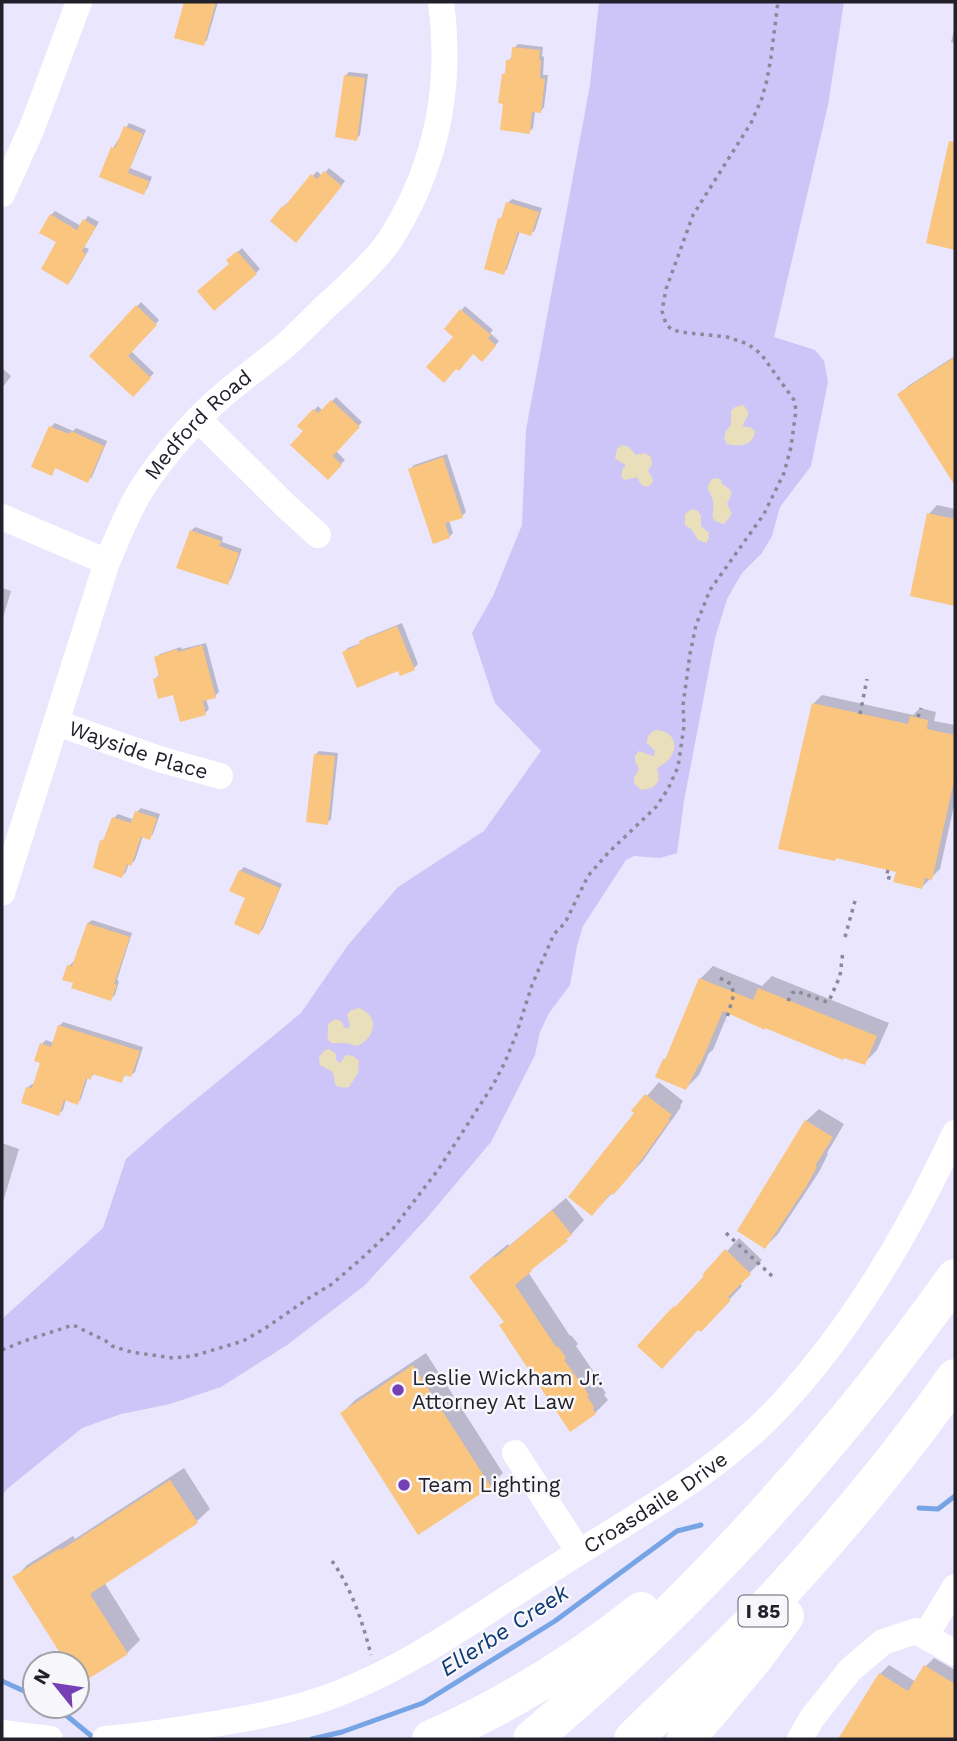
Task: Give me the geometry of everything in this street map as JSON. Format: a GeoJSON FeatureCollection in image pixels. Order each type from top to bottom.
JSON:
{"type":"FeatureCollection","features":[{"type":"Feature","properties":{"kind":"highway"},"geometry":{"type":"LineString","coordinates":[[532,1739],[583,1697],[733,1552],[867,1397],[955,1278]]}},
{"type":"Feature","properties":{"kind":"highway","name":"I 85"},"geometry":{"type":"LineString","coordinates":[[633,1739],[750,1625],[808,1562],[883,1473],[955,1378]]}},
{"type":"Feature","properties":{"kind":"highway"},"geometry":{"type":"LineString","coordinates":[[686,1739],[754,1658],[883,1473]]}},
{"type":"Feature","properties":{"kind":"highway"},"geometry":{"type":"LineString","coordinates":[[431,1739],[492,1710],[551,1677],[598,1645],[646,1607],[733,1552]]}},
{"type":"Feature","properties":{"kind":"street"},"geometry":{"type":"LineString","coordinates":[[2,194],[32,128],[79,2]]}},
{"type":"Feature","properties":{"kind":"street","name":"Medford Road"},"geometry":{"type":"LineString","coordinates":[[2,893],[107,562],[138,495],[159,465],[198,419],[232,387],[286,344],[357,277],[385,246],[420,184],[438,130],[442,105],[445,62],[441,2]]}},
{"type":"Feature","properties":{"kind":"street"},"geometry":{"type":"LineString","coordinates":[[198,419],[318,536]]}},
{"type":"Feature","properties":{"kind":"street"},"geometry":{"type":"LineString","coordinates":[[2,517],[107,562]]}},
{"type":"Feature","properties":{"kind":"street","name":"Wayside Place"},"geometry":{"type":"LineString","coordinates":[[57,723],[220,776]]}},
{"type":"Feature","properties":{"kind":"street","name":"Croasdaile Drive"},"geometry":{"type":"LineString","coordinates":[[106,1739],[253,1718],[324,1699],[377,1677],[419,1653],[713,1465],[757,1429],[786,1400],[825,1352],[868,1290],[905,1229],[955,1133]]}},
{"type":"Feature","properties":{"kind":"street"},"geometry":{"type":"LineString","coordinates":[[514,1453],[579,1552]]}},
{"type":"Feature","properties":{"kind":"street"},"geometry":{"type":"LineString","coordinates":[[926,1634],[955,1587]]}},
{"type":"Feature","properties":{"kind":"street"},"geometry":{"type":"LineString","coordinates":[[800,1739],[812,1718],[850,1670],[883,1642],[916,1630],[955,1653]]}},
{"type":"Feature","properties":{"kind":"street"},"geometry":{"type":"LineString","coordinates":[[2,1733],[50,1739]]}},
{"type":"Feature","properties":{"kind":"path"},"geometry":{"type":"LineString","coordinates":[[2,1350],[73,1325],[112,1346],[131,1352],[173,1358],[194,1356],[243,1341],[332,1284],[392,1230],[456,1143],[505,1062],[532,985],[554,934],[565,923],[588,876],[656,807],[668,789],[678,767],[690,654],[696,625],[710,590],[764,514],[783,473],[791,447],[796,410],[794,400],[761,354],[748,344],[727,337],[671,329],[666,324],[662,311],[666,289],[693,215],[751,123],[762,98],[771,57],[778,2]]}},
{"type":"Feature","properties":{"kind":"path"},"geometry":{"type":"LineString","coordinates":[[860,713],[867,679]]}},
{"type":"Feature","properties":{"kind":"path"},"geometry":{"type":"LineString","coordinates":[[918,718],[920,708]]}},
{"type":"Feature","properties":{"kind":"path"},"geometry":{"type":"LineString","coordinates":[[888,870],[886,877],[893,879]]}},
{"type":"Feature","properties":{"kind":"path"},"geometry":{"type":"LineString","coordinates":[[845,937],[855,901]]}},
{"type":"Feature","properties":{"kind":"path"},"geometry":{"type":"LineString","coordinates":[[788,1001],[796,991],[829,1001],[840,976],[844,951]]}},
{"type":"Feature","properties":{"kind":"path"},"geometry":{"type":"LineString","coordinates":[[720,978],[731,984],[734,994],[726,1021]]}},
{"type":"Feature","properties":{"kind":"path"},"geometry":{"type":"LineString","coordinates":[[726,1234],[772,1276]]}},
{"type":"Feature","properties":{"kind":"path"},"geometry":{"type":"LineString","coordinates":[[332,1560],[343,1575],[351,1595],[377,1677]]}},
{"type":"Feature","properties":{"kind":"shaded area"},"geometry":{"type":"Polygon","coordinates":[[[599,2],[844,2],[828,105],[774,337],[815,350],[824,361],[828,382],[811,466],[780,507],[772,536],[762,553],[742,573],[727,599],[715,638],[684,801],[677,853],[660,858],[634,856],[626,860],[583,926],[570,985],[549,1013],[540,1032],[535,1055],[491,1142],[426,1219],[364,1286],[287,1345],[221,1387],[170,1404],[121,1414],[82,1428],[2,1496],[2,1319],[103,1228],[126,1159],[301,1013],[348,945],[398,887],[484,831],[541,751],[495,703],[472,633],[493,596],[522,525],[526,430],[590,85],[599,2]]]}},
{"type":"Feature","properties":{"kind":"sand"},"geometry":{"type":"Polygon","coordinates":[[[743,405],[748,414],[743,427],[750,427],[755,431],[754,436],[745,444],[727,444],[724,438],[731,425],[731,411],[743,405]]]}},
{"type":"Feature","properties":{"kind":"sand"},"geometry":{"type":"Polygon","coordinates":[[[622,445],[629,447],[636,455],[645,453],[651,457],[652,464],[648,471],[653,481],[649,486],[642,485],[637,477],[625,480],[622,478],[622,470],[626,465],[615,457],[617,449],[622,445]]]}},
{"type":"Feature","properties":{"kind":"sand"},"geometry":{"type":"Polygon","coordinates":[[[718,478],[732,493],[727,504],[731,514],[724,524],[712,516],[714,505],[708,488],[712,479],[718,478]]]}},
{"type":"Feature","properties":{"kind":"sand"},"geometry":{"type":"Polygon","coordinates":[[[692,509],[698,511],[701,526],[709,533],[706,543],[698,540],[685,525],[685,514],[692,509]]]}},
{"type":"Feature","properties":{"kind":"sand"},"geometry":{"type":"Polygon","coordinates":[[[657,730],[667,733],[673,739],[673,753],[657,769],[659,779],[656,784],[641,790],[634,783],[639,769],[635,756],[639,751],[654,756],[655,751],[647,741],[651,733],[657,730]]]}},
{"type":"Feature","properties":{"kind":"sand"},"geometry":{"type":"Polygon","coordinates":[[[358,1008],[365,1011],[372,1021],[373,1027],[368,1038],[357,1046],[330,1042],[328,1024],[335,1019],[341,1021],[345,1028],[349,1028],[347,1015],[358,1008]]]}},
{"type":"Feature","properties":{"kind":"sand"},"geometry":{"type":"Polygon","coordinates":[[[329,1049],[336,1054],[336,1060],[340,1063],[346,1055],[359,1061],[358,1073],[349,1087],[335,1084],[333,1072],[320,1065],[319,1057],[329,1049]]]}},
{"type":"Feature","properties":{"kind":"building"},"geometry":{"type":"Polygon","coordinates":[[[184,2],[216,2],[204,46],[174,38],[184,2]]]}},
{"type":"Feature","properties":{"kind":"building"},"geometry":{"type":"Polygon","coordinates":[[[512,47],[540,50],[540,78],[545,79],[541,113],[532,112],[530,134],[500,130],[503,104],[498,103],[502,74],[505,74],[506,60],[511,60],[512,47]]]}},
{"type":"Feature","properties":{"kind":"building"},"geometry":{"type":"Polygon","coordinates":[[[344,75],[365,78],[357,141],[335,137],[344,75]]]}},
{"type":"Feature","properties":{"kind":"building"},"geometry":{"type":"Polygon","coordinates":[[[124,126],[143,134],[128,173],[149,181],[144,195],[99,177],[111,147],[115,148],[124,126]]]}},
{"type":"Feature","properties":{"kind":"building"},"geometry":{"type":"Polygon","coordinates":[[[949,141],[955,142],[955,250],[926,243],[949,141]]]}},
{"type":"Feature","properties":{"kind":"building"},"geometry":{"type":"Polygon","coordinates":[[[324,171],[342,186],[296,243],[270,221],[311,174],[317,179],[324,171]]]}},
{"type":"Feature","properties":{"kind":"building"},"geometry":{"type":"Polygon","coordinates":[[[506,202],[539,212],[531,236],[518,232],[504,275],[484,269],[498,218],[501,219],[506,202]]]}},
{"type":"Feature","properties":{"kind":"building"},"geometry":{"type":"Polygon","coordinates":[[[50,214],[77,230],[83,219],[96,227],[82,251],[86,254],[68,285],[41,269],[56,242],[39,233],[50,214]]]}},
{"type":"Feature","properties":{"kind":"building"},"geometry":{"type":"Polygon","coordinates":[[[237,251],[257,274],[214,311],[197,291],[229,264],[226,260],[237,251]]]}},
{"type":"Feature","properties":{"kind":"building"},"geometry":{"type":"Polygon","coordinates":[[[136,305],[157,325],[128,356],[151,378],[133,397],[89,356],[136,305]]]}},
{"type":"Feature","properties":{"kind":"building"},"geometry":{"type":"Polygon","coordinates":[[[460,309],[491,335],[488,338],[496,346],[482,362],[473,354],[459,371],[456,369],[444,383],[426,367],[453,337],[444,329],[460,309]]]}},
{"type":"Feature","properties":{"kind":"building"},"geometry":{"type":"Polygon","coordinates":[[[955,357],[955,486],[897,394],[955,357]]]}},
{"type":"Feature","properties":{"kind":"building"},"geometry":{"type":"Polygon","coordinates":[[[331,400],[360,427],[333,456],[342,465],[328,480],[290,445],[303,431],[297,426],[313,409],[318,413],[331,400]]]}},
{"type":"Feature","properties":{"kind":"building"},"geometry":{"type":"Polygon","coordinates":[[[49,426],[69,434],[71,431],[104,446],[88,483],[55,468],[52,476],[31,467],[49,426]]]}},
{"type":"Feature","properties":{"kind":"building"},"geometry":{"type":"Polygon","coordinates":[[[443,457],[463,518],[445,523],[450,538],[433,544],[408,469],[443,457]]]}},
{"type":"Feature","properties":{"kind":"building"},"geometry":{"type":"Polygon","coordinates":[[[927,513],[955,519],[955,606],[910,596],[927,513]]]}},
{"type":"Feature","properties":{"kind":"building"},"geometry":{"type":"Polygon","coordinates":[[[190,530],[221,541],[219,546],[239,553],[228,585],[176,568],[190,530]]]}},
{"type":"Feature","properties":{"kind":"building"},"geometry":{"type":"Polygon","coordinates":[[[397,626],[415,670],[400,676],[398,671],[357,688],[342,652],[360,644],[359,641],[397,626]]]}},
{"type":"Feature","properties":{"kind":"building"},"geometry":{"type":"Polygon","coordinates":[[[202,645],[216,698],[203,701],[206,715],[180,722],[173,695],[158,699],[153,679],[159,677],[154,657],[177,649],[178,652],[202,645]]]}},
{"type":"Feature","properties":{"kind":"building"},"geometry":{"type":"Polygon","coordinates":[[[812,703],[908,724],[910,716],[928,720],[927,729],[955,735],[955,776],[932,880],[925,878],[922,889],[893,882],[896,872],[836,858],[835,861],[778,849],[812,703]]]}},
{"type":"Feature","properties":{"kind":"building"},"geometry":{"type":"Polygon","coordinates":[[[314,754],[335,756],[328,825],[306,822],[314,754]]]}},
{"type":"Feature","properties":{"kind":"building"},"geometry":{"type":"Polygon","coordinates":[[[135,811],[157,818],[150,840],[141,837],[131,866],[127,864],[122,878],[93,868],[100,840],[103,841],[112,817],[131,823],[135,811]]]}},
{"type":"Feature","properties":{"kind":"building"},"geometry":{"type":"Polygon","coordinates":[[[239,870],[280,888],[259,935],[234,924],[245,898],[229,891],[239,870]]]}},
{"type":"Feature","properties":{"kind":"building"},"geometry":{"type":"Polygon","coordinates":[[[87,923],[130,937],[111,1001],[71,988],[73,983],[62,980],[67,965],[72,966],[87,923]]]}},
{"type":"Feature","properties":{"kind":"building"},"geometry":{"type":"Polygon","coordinates":[[[699,978],[753,1000],[758,988],[877,1036],[865,1065],[844,1058],[843,1060],[723,1011],[686,1090],[655,1077],[663,1059],[665,1060],[699,978]]]}},
{"type":"Feature","properties":{"kind":"building"},"geometry":{"type":"Polygon","coordinates":[[[58,1025],[140,1051],[131,1077],[124,1075],[122,1083],[92,1074],[91,1080],[86,1078],[78,1105],[64,1100],[59,1116],[21,1103],[26,1087],[32,1088],[40,1063],[34,1061],[40,1043],[51,1047],[58,1025]]]}},
{"type":"Feature","properties":{"kind":"building"},"geometry":{"type":"Polygon","coordinates":[[[645,1094],[672,1115],[668,1119],[670,1120],[629,1177],[592,1216],[568,1197],[634,1113],[631,1111],[645,1094]]]}},
{"type":"Feature","properties":{"kind":"building"},"geometry":{"type":"Polygon","coordinates":[[[805,1120],[833,1137],[806,1187],[765,1249],[737,1231],[805,1120]]]}},
{"type":"Feature","properties":{"kind":"building"},"geometry":{"type":"Polygon","coordinates":[[[552,1210],[572,1235],[515,1285],[566,1358],[564,1360],[589,1395],[587,1396],[594,1407],[596,1414],[570,1432],[499,1325],[504,1322],[469,1277],[552,1210]]]}},
{"type":"Feature","properties":{"kind":"building"},"geometry":{"type":"Polygon","coordinates":[[[725,1249],[751,1274],[728,1297],[731,1300],[701,1332],[698,1330],[662,1369],[637,1346],[704,1276],[702,1275],[725,1249]]]}},
{"type":"Feature","properties":{"kind":"building"},"geometry":{"type":"Polygon","coordinates":[[[413,1365],[491,1487],[418,1535],[340,1413],[413,1365]]]}},
{"type":"Feature","properties":{"kind":"building"},"geometry":{"type":"Polygon","coordinates":[[[170,1480],[198,1523],[90,1594],[128,1654],[91,1677],[91,1650],[58,1650],[12,1577],[60,1548],[61,1550],[170,1480]]]}},
{"type":"Feature","properties":{"kind":"building"},"geometry":{"type":"Polygon","coordinates":[[[924,1665],[955,1684],[955,1739],[838,1739],[879,1673],[908,1691],[924,1665]]]}},
{"type":"Feature","properties":{"kind":"waterway","name":"Ellerbe Creek"},"geometry":{"type":"LineString","coordinates":[[919,1508],[938,1509],[955,1496]]}},
{"type":"Feature","properties":{"kind":"waterway","name":"Ellerbe Creek"},"geometry":{"type":"LineString","coordinates":[[312,1739],[342,1732],[423,1703],[555,1621],[677,1531],[701,1525]]}},
{"type":"Feature","properties":{"kind":"waterway"},"geometry":{"type":"LineString","coordinates":[[2,1681],[21,1690]]}},
{"type":"Feature","properties":{"kind":"waterway"},"geometry":{"type":"LineString","coordinates":[[72,1720],[95,1739]]}},
{"type":"Feature","properties":{"kind":"place","name":"Leslie Wickham Jr. Attorney At Law"},"geometry":{"type":"Point","coordinates":[398,1390]}},
{"type":"Feature","properties":{"kind":"place","name":"Team Lighting"},"geometry":{"type":"Point","coordinates":[404,1485]}}]}
